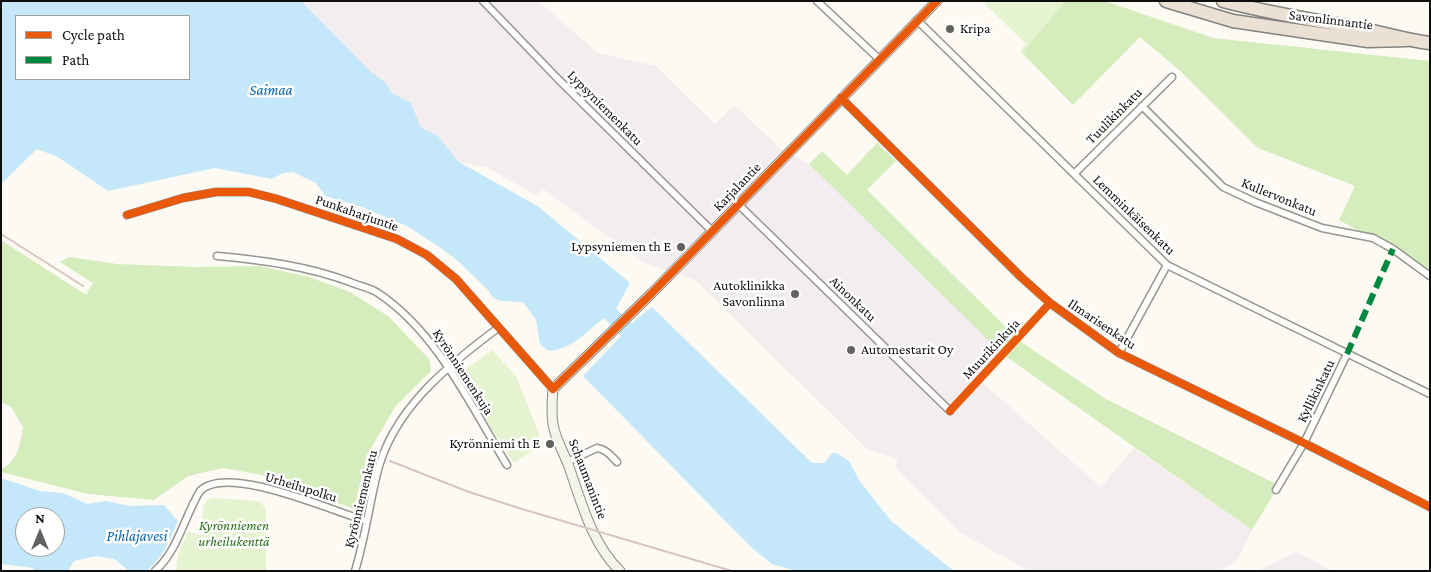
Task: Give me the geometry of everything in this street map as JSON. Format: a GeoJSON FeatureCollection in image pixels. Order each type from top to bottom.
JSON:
{"type":"FeatureCollection","features":[{"type":"Feature","properties":{"kind":"highway","name":"Savonlinnantie"},"geometry":{"type":"LineString","coordinates":[[1166,1],[1233,22],[1368,41],[1407,40]]}},
{"type":"Feature","properties":{"kind":"highway","name":"Savonlinnantie"},"geometry":{"type":"LineString","coordinates":[[1223,1],[1370,30],[1407,40],[1430,43]]}},
{"type":"Feature","properties":{"kind":"street","name":"Lypsyniemenkatu"},"geometry":{"type":"LineString","coordinates":[[483,1],[557,78],[712,232]]}},
{"type":"Feature","properties":{"kind":"street"},"geometry":{"type":"LineString","coordinates":[[817,1],[879,59]]}},
{"type":"Feature","properties":{"kind":"street","name":"Karjalantie"},"geometry":{"type":"LineString","coordinates":[[553,389],[712,232],[937,1]]}},
{"type":"Feature","properties":{"kind":"street","name":"Lemminkäisenkatu"},"geometry":{"type":"LineString","coordinates":[[917,20],[1167,265],[1430,394]]}},
{"type":"Feature","properties":{"kind":"street","name":"Tuulikinkatu"},"geometry":{"type":"LineString","coordinates":[[1074,174],[1172,76]]}},
{"type":"Feature","properties":{"kind":"street","name":"Ilmarisenkatu"},"geometry":{"type":"LineString","coordinates":[[841,98],[1043,297],[1119,354],[1430,506]]}},
{"type":"Feature","properties":{"kind":"street","name":"Kullervonkatu"},"geometry":{"type":"LineString","coordinates":[[1142,106],[1222,187],[1254,202],[1322,228],[1373,238],[1430,276]]}},
{"type":"Feature","properties":{"kind":"street","name":"Punkaharjuntie"},"geometry":{"type":"LineString","coordinates":[[127,215],[183,198],[216,192],[248,192],[277,199],[398,239],[427,255],[456,280],[553,389]]}},
{"type":"Feature","properties":{"kind":"street","name":"Ainonkatu"},"geometry":{"type":"LineString","coordinates":[[738,204],[950,411]]}},
{"type":"Feature","properties":{"kind":"street","name":"Kyrönniemenkuja"},"geometry":{"type":"LineString","coordinates":[[217,256],[262,260],[292,266],[327,274],[377,292],[415,323],[448,368],[507,465]]}},
{"type":"Feature","properties":{"kind":"street"},"geometry":{"type":"LineString","coordinates":[[1119,354],[1167,265]]}},
{"type":"Feature","properties":{"kind":"street","name":"Kyrönniemenkatu"},"geometry":{"type":"LineString","coordinates":[[355,571],[377,473],[388,441],[406,412],[422,393],[448,368],[498,328]]}},
{"type":"Feature","properties":{"kind":"street","name":"Kyllikinkatu"},"geometry":{"type":"LineString","coordinates":[[1276,490],[1304,443],[1347,354]]}},
{"type":"Feature","properties":{"kind":"street","name":"Schaumanintie"},"geometry":{"type":"LineString","coordinates":[[553,389],[551,413],[553,427],[597,539],[620,571]]}},
{"type":"Feature","properties":{"kind":"street"},"geometry":{"type":"LineString","coordinates":[[567,462],[597,448],[601,448],[617,462]]}},
{"type":"Feature","properties":{"kind":"street","name":"Urheilupolku"},"geometry":{"type":"LineString","coordinates":[[155,571],[167,559],[174,548],[200,490],[205,486],[215,483],[248,484],[283,491],[367,521]]}},
{"type":"Feature","properties":{"kind":"shaded area"},"geometry":{"type":"Polygon","coordinates":[[[301,1],[538,1],[598,53],[656,66],[715,124],[734,105],[781,149],[809,164],[1001,353],[977,378],[1101,487],[1134,448],[1252,530],[1236,562],[1219,571],[1029,571],[961,533],[896,468],[897,459],[867,449],[695,280],[644,263],[543,189],[536,195],[486,167],[459,162],[438,136],[421,129],[411,103],[392,93],[386,83],[370,71],[301,1]]]}},
{"type":"Feature","properties":{"kind":"shaded area"},"geometry":{"type":"Polygon","coordinates":[[[1296,552],[1333,571],[1258,571],[1296,552]]]}},
{"type":"Feature","properties":{"kind":"green space"},"geometry":{"type":"Polygon","coordinates":[[[982,1],[1065,1],[1022,53],[1020,52],[1026,44],[982,1]]]}},
{"type":"Feature","properties":{"kind":"green space"},"geometry":{"type":"Polygon","coordinates":[[[1065,1],[1105,1],[1213,38],[1430,61],[1430,270],[1339,220],[1355,186],[1258,148],[1179,70],[1140,37],[1073,105],[1022,53],[1065,1]]]}},
{"type":"Feature","properties":{"kind":"green space"},"geometry":{"type":"Polygon","coordinates":[[[877,143],[896,161],[867,190],[1021,342],[1106,399],[1276,484],[1276,490],[1252,530],[1001,353],[809,164],[822,151],[847,175],[877,143]]]}},
{"type":"Feature","properties":{"kind":"green space"},"geometry":{"type":"Polygon","coordinates":[[[1,240],[86,295],[93,283],[60,262],[69,257],[117,264],[196,267],[260,266],[309,277],[350,292],[388,316],[429,359],[431,371],[395,407],[367,455],[354,509],[262,475],[223,468],[188,476],[154,500],[88,494],[1,472],[1,469],[11,462],[17,451],[23,427],[11,407],[1,402],[1,240]]]}},
{"type":"Feature","properties":{"kind":"green space"},"geometry":{"type":"Polygon","coordinates":[[[492,350],[516,376],[543,444],[514,463],[457,376],[492,350]]]}},
{"type":"Feature","properties":{"kind":"green space","name":"Kyrönniemen urheilukenttä"},"geometry":{"type":"Polygon","coordinates":[[[212,498],[258,501],[266,508],[266,571],[176,571],[178,555],[188,531],[202,536],[203,507],[206,501],[212,498]]]}},
{"type":"Feature","properties":{"kind":"water","name":"Saimaa"},"geometry":{"type":"Polygon","coordinates":[[[1,1],[301,1],[370,71],[386,83],[392,93],[411,103],[421,128],[438,136],[459,162],[539,207],[630,283],[616,309],[632,323],[652,307],[812,463],[825,463],[832,453],[837,453],[849,461],[859,480],[891,521],[954,571],[796,571],[772,564],[752,548],[583,376],[621,336],[604,318],[573,343],[566,347],[549,351],[540,344],[536,320],[523,302],[501,301],[493,298],[488,290],[459,262],[407,226],[362,207],[325,196],[316,183],[293,172],[283,173],[272,179],[215,168],[108,191],[58,157],[37,149],[1,184],[1,1]]]}},
{"type":"Feature","properties":{"kind":"water","name":"Pihlajavesi"},"geometry":{"type":"Polygon","coordinates":[[[1,478],[40,491],[63,493],[87,504],[106,501],[130,506],[164,505],[178,521],[162,554],[147,571],[129,571],[114,559],[96,556],[74,561],[68,571],[34,571],[33,568],[1,564],[1,478]]]}},
{"type":"Feature","properties":{"kind":"railway"},"geometry":{"type":"LineString","coordinates":[[1,234],[83,286]]}},
{"type":"Feature","properties":{"kind":"railway"},"geometry":{"type":"LineString","coordinates":[[390,461],[469,492],[732,571]]}},
{"type":"Feature","properties":{"kind":"marked path"},"geometry":{"type":"LineString","coordinates":[[1347,354],[1393,249]]}},
{"type":"Feature","properties":{"kind":"cycle path"},"geometry":{"type":"LineString","coordinates":[[127,215],[183,198],[216,192],[249,192],[277,199],[397,239],[427,255],[456,279],[553,389],[651,294],[937,1]]}},
{"type":"Feature","properties":{"kind":"cycle path"},"geometry":{"type":"LineString","coordinates":[[841,98],[1021,277],[1050,303],[1119,353],[1430,507]]}},
{"type":"Feature","properties":{"kind":"cycle path","name":"Muurikinkuja"},"geometry":{"type":"LineString","coordinates":[[950,411],[1050,303]]}},
{"type":"Feature","properties":{"kind":"place","name":"Kripa"},"geometry":{"type":"Point","coordinates":[950,29]}},
{"type":"Feature","properties":{"kind":"place","name":"Lypsyniemen th E"},"geometry":{"type":"Point","coordinates":[681,247]}},
{"type":"Feature","properties":{"kind":"place","name":"Autoklinikka Savonlinna"},"geometry":{"type":"Point","coordinates":[795,294]}},
{"type":"Feature","properties":{"kind":"place","name":"Automestarit Oy"},"geometry":{"type":"Point","coordinates":[851,350]}},
{"type":"Feature","properties":{"kind":"place","name":"Kyrönniemi th E"},"geometry":{"type":"Point","coordinates":[550,444]}}]}
